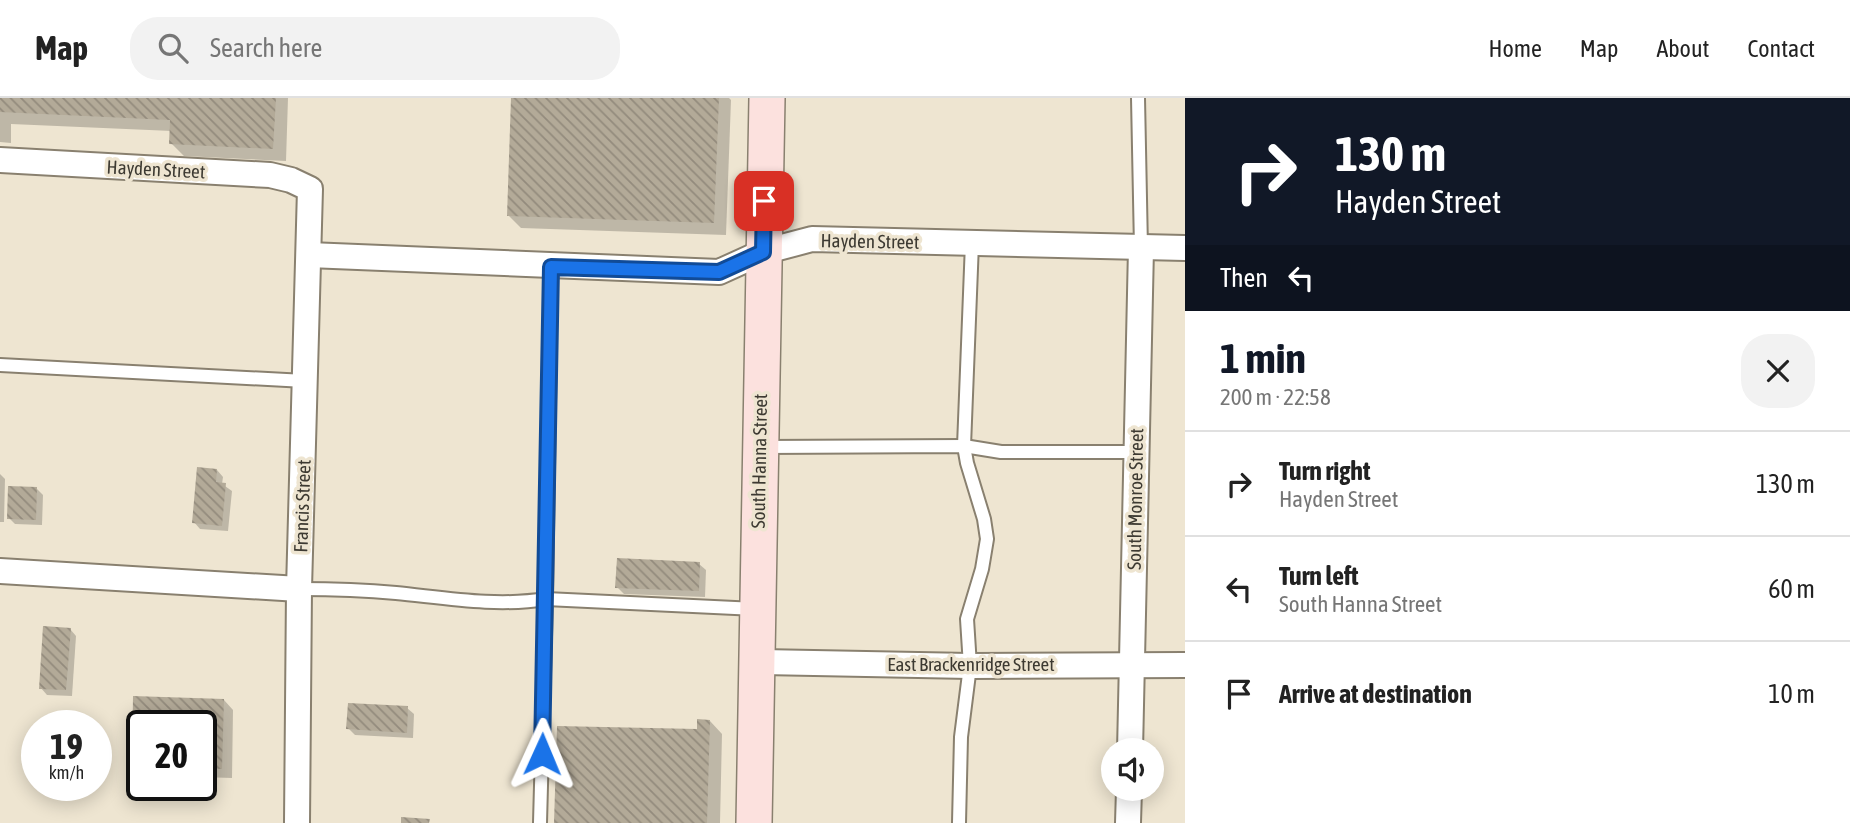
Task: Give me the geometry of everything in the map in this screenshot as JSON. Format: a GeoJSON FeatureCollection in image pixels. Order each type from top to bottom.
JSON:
{"type":"FeatureCollection","features":[{"type":"Feature","properties":{"kind":"street","name":"South Hanna Street"},"geometry":{"type":"LineString","coordinates":[[754,823],[767,98]]}},
{"type":"Feature","properties":{"kind":"street","name":"Hayden Street"},"geometry":{"type":"LineString","coordinates":[[0,160],[270,175],[291,180],[310,189]]}},
{"type":"Feature","properties":{"kind":"street","name":"Francis Street"},"geometry":{"type":"LineString","coordinates":[[297,823],[299,589],[310,189]]}},
{"type":"Feature","properties":{"kind":"street","name":"Hayden Street"},"geometry":{"type":"LineString","coordinates":[[309,256],[719,272],[763,252],[812,239],[1185,248]]}},
{"type":"Feature","properties":{"kind":"street","name":"South Monroe Street"},"geometry":{"type":"LineString","coordinates":[[1130,738],[1141,248]]}},
{"type":"Feature","properties":{"kind":"street"},"geometry":{"type":"LineString","coordinates":[[0,570],[299,589]]}},
{"type":"Feature","properties":{"kind":"street","name":"East Brackenridge Street"},"geometry":{"type":"LineString","coordinates":[[758,662],[970,666],[1131,663],[1185,665]]}},
{"type":"Feature","properties":{"kind":"street"},"geometry":{"type":"LineString","coordinates":[[1128,823],[1129,801]]}},
{"type":"Feature","properties":{"kind":"lane"},"geometry":{"type":"LineString","coordinates":[[1138,98],[1141,248]]}},
{"type":"Feature","properties":{"kind":"lane"},"geometry":{"type":"LineString","coordinates":[[959,823],[961,737],[970,666],[967,620],[982,569],[987,538],[964,446],[972,243]]}},
{"type":"Feature","properties":{"kind":"lane"},"geometry":{"type":"LineString","coordinates":[[540,823],[551,267]]}},
{"type":"Feature","properties":{"kind":"lane"},"geometry":{"type":"LineString","coordinates":[[0,365],[305,381]]}},
{"type":"Feature","properties":{"kind":"lane"},"geometry":{"type":"LineString","coordinates":[[760,447],[964,446],[1002,452],[1136,452]]}},
{"type":"Feature","properties":{"kind":"lane"},"geometry":{"type":"LineString","coordinates":[[299,589],[371,591],[467,601],[546,600],[756,609]]}},
{"type":"Feature","properties":{"kind":"building"},"geometry":{"type":"Polygon","coordinates":[[[0,98],[276,98],[273,149],[169,144],[170,120],[0,112],[0,98]]]}},
{"type":"Feature","properties":{"kind":"building"},"geometry":{"type":"Polygon","coordinates":[[[511,98],[719,98],[714,223],[507,216],[511,98]]]}},
{"type":"Feature","properties":{"kind":"building"},"geometry":{"type":"Polygon","coordinates":[[[197,467],[217,469],[216,482],[226,483],[222,526],[192,523],[197,467]]]}},
{"type":"Feature","properties":{"kind":"building"},"geometry":{"type":"Polygon","coordinates":[[[8,486],[37,487],[36,520],[7,519],[8,486]]]}},
{"type":"Feature","properties":{"kind":"building"},"geometry":{"type":"Polygon","coordinates":[[[617,558],[700,562],[699,591],[615,588],[617,558]]]}},
{"type":"Feature","properties":{"kind":"building"},"geometry":{"type":"Polygon","coordinates":[[[43,626],[71,628],[66,690],[39,689],[43,626]]]}},
{"type":"Feature","properties":{"kind":"building"},"geometry":{"type":"Polygon","coordinates":[[[133,696],[224,699],[222,769],[217,769],[217,710],[133,710],[133,696]]]}},
{"type":"Feature","properties":{"kind":"building"},"geometry":{"type":"Polygon","coordinates":[[[348,703],[408,706],[407,733],[346,729],[348,703]]]}},
{"type":"Feature","properties":{"kind":"building"},"geometry":{"type":"Polygon","coordinates":[[[697,719],[710,720],[707,823],[554,823],[557,726],[697,729],[697,719]]]}},
{"type":"Feature","properties":{"kind":"building"},"geometry":{"type":"Polygon","coordinates":[[[401,817],[430,819],[429,823],[401,823],[401,817]]]}},
{"type":"Feature","properties":{"kind":"route"},"geometry":{"type":"LineString","coordinates":[[542,754],[551,267],[719,272],[763,252],[764,201]]}}]}
